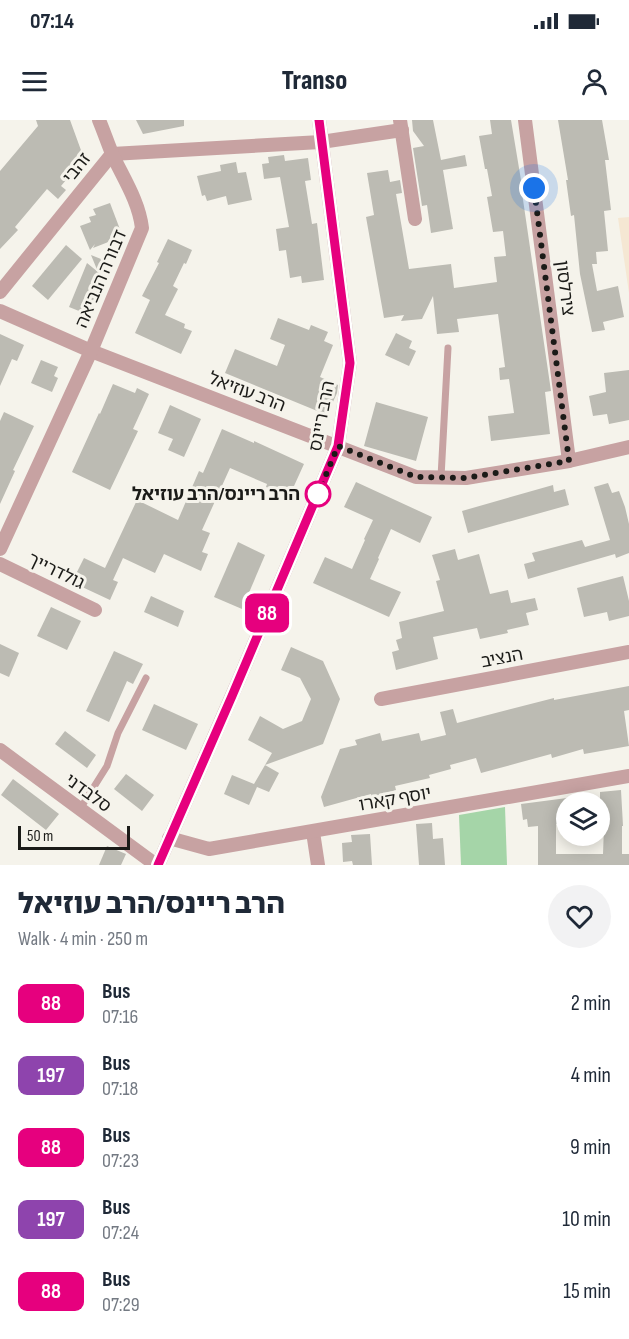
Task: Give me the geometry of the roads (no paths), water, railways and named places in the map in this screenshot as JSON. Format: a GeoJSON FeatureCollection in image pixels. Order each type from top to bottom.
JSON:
{"type":"FeatureCollection","features":[{"type":"Feature","properties":{"kind":"street","name":"דבורה הנביאה"},"geometry":{"type":"LineString","coordinates":[[0,549],[91,351],[142,228],[132,195],[99,120]]}},
{"type":"Feature","properties":{"kind":"street","name":"הרב ריינס"},"geometry":{"type":"LineString","coordinates":[[157,865],[338,446],[350,363],[319,120]]}},
{"type":"Feature","properties":{"kind":"street","name":"צירלסון"},"geometry":{"type":"LineString","coordinates":[[525,120],[569,461]]}},
{"type":"Feature","properties":{"kind":"street","name":"זהבי"},"geometry":{"type":"LineString","coordinates":[[0,292],[112,154],[321,142],[401,125]]}},
{"type":"Feature","properties":{"kind":"street"},"geometry":{"type":"LineString","coordinates":[[401,125],[415,219]]}},
{"type":"Feature","properties":{"kind":"street","name":"הרב עוזיאל"},"geometry":{"type":"LineString","coordinates":[[0,311],[91,351],[416,477],[466,478],[569,461],[629,447]]}},
{"type":"Feature","properties":{"kind":"street","name":"גולדרייך"},"geometry":{"type":"LineString","coordinates":[[0,564],[95,610]]}},
{"type":"Feature","properties":{"kind":"street","name":"הנציב"},"geometry":{"type":"LineString","coordinates":[[381,699],[629,652]]}},
{"type":"Feature","properties":{"kind":"street","name":"סלבדני"},"geometry":{"type":"LineString","coordinates":[[0,750],[157,865]]}},
{"type":"Feature","properties":{"kind":"street","name":"יוסף קארו"},"geometry":{"type":"LineString","coordinates":[[169,838],[209,849],[629,776]]}},
{"type":"Feature","properties":{"kind":"street"},"geometry":{"type":"LineString","coordinates":[[313,832],[318,865]]}},
{"type":"Feature","properties":{"kind":"lane"},"geometry":{"type":"LineString","coordinates":[[441,477],[448,348]]}},
{"type":"Feature","properties":{"kind":"lane"},"geometry":{"type":"LineString","coordinates":[[80,809],[107,766],[118,733],[146,678]]}},
{"type":"Feature","properties":{"kind":"place","name":"הרב ריינס/הרב עוזיאל"},"geometry":{"type":"Point","coordinates":[318,494]}}]}
